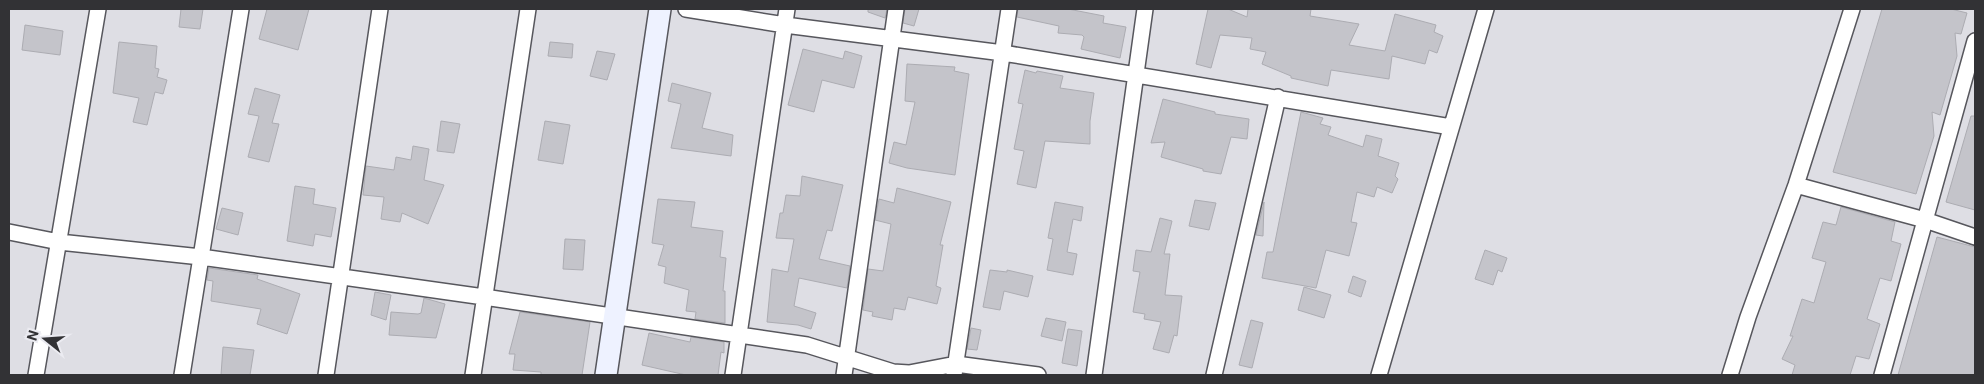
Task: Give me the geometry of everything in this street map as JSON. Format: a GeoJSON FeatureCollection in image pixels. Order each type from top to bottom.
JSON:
{"type":"FeatureCollection","features":[{"type":"Feature","properties":{"kind":"street"},"geometry":{"type":"LineString","coordinates":[[36,375],[98,9]]}},
{"type":"Feature","properties":{"kind":"street"},"geometry":{"type":"LineString","coordinates":[[182,375],[241,9]]}},
{"type":"Feature","properties":{"kind":"street"},"geometry":{"type":"LineString","coordinates":[[326,375],[380,9]]}},
{"type":"Feature","properties":{"kind":"street"},"geometry":{"type":"LineString","coordinates":[[473,375],[528,9]]}},
{"type":"Feature","properties":{"kind":"street"},"geometry":{"type":"LineString","coordinates":[[606,375],[660,9]]}},
{"type":"Feature","properties":{"kind":"street"},"geometry":{"type":"LineString","coordinates":[[686,9],[892,40],[1003,53],[1451,127]]}},
{"type":"Feature","properties":{"kind":"street"},"geometry":{"type":"LineString","coordinates":[[733,375],[787,9]]}},
{"type":"Feature","properties":{"kind":"street"},"geometry":{"type":"LineString","coordinates":[[844,375],[896,9]]}},
{"type":"Feature","properties":{"kind":"street"},"geometry":{"type":"LineString","coordinates":[[955,370],[1009,9]]}},
{"type":"Feature","properties":{"kind":"street"},"geometry":{"type":"LineString","coordinates":[[1094,375],[1146,9]]}},
{"type":"Feature","properties":{"kind":"street"},"geometry":{"type":"LineString","coordinates":[[1378,375],[1486,9]]}},
{"type":"Feature","properties":{"kind":"street"},"geometry":{"type":"LineString","coordinates":[[1730,375],[1748,317],[1796,185],[1852,9]]}},
{"type":"Feature","properties":{"kind":"street"},"geometry":{"type":"LineString","coordinates":[[1882,375],[1975,41]]}},
{"type":"Feature","properties":{"kind":"street"},"geometry":{"type":"LineString","coordinates":[[1214,375],[1278,97]]}},
{"type":"Feature","properties":{"kind":"street"},"geometry":{"type":"LineString","coordinates":[[1796,185],[1925,220],[1975,236]]}},
{"type":"Feature","properties":{"kind":"street"},"geometry":{"type":"LineString","coordinates":[[9,232],[59,242],[201,257],[807,345],[893,372],[909,373],[945,365],[955,370],[1038,375]]}},
{"type":"Feature","properties":{"kind":"building"},"geometry":{"type":"Polygon","coordinates":[[[181,9],[203,9],[200,29],[179,27],[181,9]]]}},
{"type":"Feature","properties":{"kind":"building"},"geometry":{"type":"Polygon","coordinates":[[[267,9],[309,9],[298,50],[259,39],[267,9]]]}},
{"type":"Feature","properties":{"kind":"building"},"geometry":{"type":"Polygon","coordinates":[[[868,9],[887,9],[885,18],[868,12],[868,9]]]}},
{"type":"Feature","properties":{"kind":"building"},"geometry":{"type":"Polygon","coordinates":[[[905,9],[919,9],[914,26],[903,23],[905,9]]]}},
{"type":"Feature","properties":{"kind":"building"},"geometry":{"type":"Polygon","coordinates":[[[1018,9],[1068,9],[1104,16],[1103,23],[1126,27],[1120,58],[1081,49],[1084,37],[1082,35],[1058,33],[1059,26],[1017,17],[1018,9]]]}},
{"type":"Feature","properties":{"kind":"building"},"geometry":{"type":"Polygon","coordinates":[[[1208,9],[1228,9],[1247,17],[1248,9],[1311,9],[1310,16],[1359,24],[1349,45],[1385,51],[1395,14],[1436,25],[1434,32],[1443,36],[1437,53],[1429,50],[1425,64],[1392,56],[1389,79],[1331,70],[1328,86],[1291,78],[1291,76],[1262,64],[1266,52],[1250,49],[1252,38],[1220,35],[1211,68],[1196,64],[1208,9]]]}},
{"type":"Feature","properties":{"kind":"building"},"geometry":{"type":"Polygon","coordinates":[[[1882,9],[1951,9],[1967,13],[1961,34],[1955,33],[1957,56],[1940,115],[1932,112],[1934,136],[1916,194],[1833,172],[1882,9]]]}},
{"type":"Feature","properties":{"kind":"building"},"geometry":{"type":"Polygon","coordinates":[[[25,25],[63,31],[60,55],[22,50],[25,25]]]}},
{"type":"Feature","properties":{"kind":"building"},"geometry":{"type":"Polygon","coordinates":[[[119,42],[157,46],[155,68],[159,69],[157,77],[167,80],[163,94],[155,92],[147,125],[133,122],[139,98],[113,93],[119,42]]]}},
{"type":"Feature","properties":{"kind":"building"},"geometry":{"type":"Polygon","coordinates":[[[550,42],[573,44],[572,58],[548,56],[550,42]]]}},
{"type":"Feature","properties":{"kind":"building"},"geometry":{"type":"Polygon","coordinates":[[[803,49],[843,59],[845,51],[862,56],[854,88],[822,80],[814,112],[788,105],[803,49]]]}},
{"type":"Feature","properties":{"kind":"building"},"geometry":{"type":"Polygon","coordinates":[[[597,51],[615,54],[607,80],[590,76],[597,51]]]}},
{"type":"Feature","properties":{"kind":"building"},"geometry":{"type":"Polygon","coordinates":[[[907,64],[955,67],[954,71],[969,74],[955,175],[907,168],[889,163],[894,142],[906,145],[915,102],[905,101],[907,64]]]}},
{"type":"Feature","properties":{"kind":"building"},"geometry":{"type":"Polygon","coordinates":[[[1025,70],[1063,76],[1060,88],[1094,93],[1090,121],[1090,144],[1045,141],[1036,188],[1017,184],[1024,151],[1014,149],[1023,104],[1018,103],[1025,70]]]}},
{"type":"Feature","properties":{"kind":"building"},"geometry":{"type":"Polygon","coordinates":[[[672,83],[711,93],[702,128],[733,135],[731,156],[671,148],[681,104],[668,101],[672,83]]]}},
{"type":"Feature","properties":{"kind":"building"},"geometry":{"type":"Polygon","coordinates":[[[255,88],[280,95],[272,123],[279,124],[269,162],[248,157],[259,116],[248,114],[255,88]]]}},
{"type":"Feature","properties":{"kind":"building"},"geometry":{"type":"Polygon","coordinates":[[[1163,99],[1215,112],[1215,114],[1249,119],[1247,139],[1231,137],[1221,174],[1203,171],[1203,169],[1161,157],[1165,142],[1151,143],[1163,99]]]}},
{"type":"Feature","properties":{"kind":"building"},"geometry":{"type":"Polygon","coordinates":[[[1301,112],[1323,118],[1320,124],[1331,127],[1328,135],[1363,147],[1366,135],[1382,139],[1378,156],[1399,163],[1395,176],[1398,179],[1392,193],[1377,187],[1374,197],[1357,192],[1351,222],[1357,223],[1349,256],[1326,250],[1316,288],[1262,278],[1267,252],[1273,252],[1301,112]]]}},
{"type":"Feature","properties":{"kind":"building"},"geometry":{"type":"Polygon","coordinates":[[[1971,116],[1975,116],[1975,210],[1946,202],[1971,116]]]}},
{"type":"Feature","properties":{"kind":"building"},"geometry":{"type":"Polygon","coordinates":[[[441,121],[460,124],[454,153],[437,151],[441,121]]]}},
{"type":"Feature","properties":{"kind":"building"},"geometry":{"type":"Polygon","coordinates":[[[545,121],[570,125],[563,164],[538,160],[545,121]]]}},
{"type":"Feature","properties":{"kind":"building"},"geometry":{"type":"Polygon","coordinates":[[[413,146],[429,149],[424,180],[444,185],[428,224],[402,213],[400,222],[381,219],[384,197],[363,195],[366,166],[394,170],[396,157],[411,160],[413,146]]]}},
{"type":"Feature","properties":{"kind":"building"},"geometry":{"type":"Polygon","coordinates":[[[802,176],[843,185],[832,231],[827,230],[819,259],[850,266],[847,288],[799,278],[794,306],[816,313],[811,329],[798,325],[767,322],[772,269],[788,272],[794,239],[776,238],[780,213],[783,213],[786,195],[800,196],[802,176]]]}},
{"type":"Feature","properties":{"kind":"building"},"geometry":{"type":"Polygon","coordinates":[[[295,186],[315,189],[313,204],[336,208],[331,237],[315,234],[313,246],[287,241],[295,186]]]}},
{"type":"Feature","properties":{"kind":"building"},"geometry":{"type":"Polygon","coordinates":[[[897,188],[951,202],[940,245],[943,245],[936,286],[941,288],[937,304],[908,297],[905,310],[894,308],[892,320],[872,316],[873,312],[863,310],[868,269],[883,271],[891,224],[875,220],[879,199],[894,203],[897,188]]]}},
{"type":"Feature","properties":{"kind":"building"},"geometry":{"type":"Polygon","coordinates":[[[658,199],[695,202],[691,227],[723,231],[720,257],[726,258],[723,291],[725,291],[725,323],[695,319],[696,312],[686,311],[689,290],[664,283],[666,267],[658,265],[664,245],[652,243],[658,199]]]}},
{"type":"Feature","properties":{"kind":"building"},"geometry":{"type":"Polygon","coordinates":[[[1195,200],[1216,203],[1209,230],[1189,226],[1195,200]]]}},
{"type":"Feature","properties":{"kind":"building"},"geometry":{"type":"Polygon","coordinates":[[[1055,202],[1083,207],[1081,221],[1073,219],[1067,252],[1077,254],[1073,275],[1047,270],[1053,239],[1048,238],[1055,202]]]}},
{"type":"Feature","properties":{"kind":"building"},"geometry":{"type":"Polygon","coordinates":[[[1264,202],[1263,236],[1256,235],[1264,202]]]}},
{"type":"Feature","properties":{"kind":"building"},"geometry":{"type":"Polygon","coordinates":[[[1841,207],[1895,222],[1891,241],[1901,244],[1891,281],[1880,278],[1867,319],[1880,324],[1869,359],[1856,356],[1850,375],[1792,375],[1795,365],[1782,359],[1793,336],[1790,336],[1802,299],[1814,303],[1826,262],[1812,258],[1823,222],[1836,225],[1841,207]]]}},
{"type":"Feature","properties":{"kind":"building"},"geometry":{"type":"Polygon","coordinates":[[[222,208],[243,213],[238,235],[216,229],[222,208]]]}},
{"type":"Feature","properties":{"kind":"building"},"geometry":{"type":"Polygon","coordinates":[[[1160,218],[1172,221],[1164,254],[1170,254],[1165,295],[1182,296],[1177,336],[1174,335],[1169,353],[1153,349],[1161,322],[1144,319],[1145,314],[1133,312],[1140,272],[1133,271],[1136,250],[1151,252],[1160,218]]]}},
{"type":"Feature","properties":{"kind":"building"},"geometry":{"type":"Polygon","coordinates":[[[1937,237],[1975,247],[1975,375],[1898,375],[1937,237]]]}},
{"type":"Feature","properties":{"kind":"building"},"geometry":{"type":"Polygon","coordinates":[[[565,239],[585,240],[583,270],[563,269],[565,239]]]}},
{"type":"Feature","properties":{"kind":"building"},"geometry":{"type":"Polygon","coordinates":[[[1485,250],[1507,258],[1502,272],[1498,270],[1493,285],[1475,279],[1485,250]]]}},
{"type":"Feature","properties":{"kind":"building"},"geometry":{"type":"Polygon","coordinates":[[[209,268],[258,275],[257,279],[300,294],[287,334],[257,324],[261,309],[211,301],[213,281],[207,280],[209,268]]]}},
{"type":"Feature","properties":{"kind":"building"},"geometry":{"type":"Polygon","coordinates":[[[990,270],[1007,272],[1007,270],[1033,276],[1028,297],[1004,291],[1000,310],[983,307],[990,270]]]}},
{"type":"Feature","properties":{"kind":"building"},"geometry":{"type":"Polygon","coordinates":[[[1353,276],[1366,281],[1361,297],[1348,292],[1353,276]]]}},
{"type":"Feature","properties":{"kind":"building"},"geometry":{"type":"Polygon","coordinates":[[[1304,287],[1331,295],[1324,318],[1298,310],[1304,287]]]}},
{"type":"Feature","properties":{"kind":"building"},"geometry":{"type":"Polygon","coordinates":[[[375,292],[391,295],[386,320],[371,315],[375,292]]]}},
{"type":"Feature","properties":{"kind":"building"},"geometry":{"type":"Polygon","coordinates":[[[424,298],[445,304],[436,338],[389,335],[391,312],[421,313],[424,298]]]}},
{"type":"Feature","properties":{"kind":"building"},"geometry":{"type":"Polygon","coordinates":[[[520,312],[590,322],[582,375],[541,375],[541,372],[513,370],[515,354],[509,354],[520,312]]]}},
{"type":"Feature","properties":{"kind":"building"},"geometry":{"type":"Polygon","coordinates":[[[1046,318],[1066,322],[1062,341],[1041,336],[1046,318]]]}},
{"type":"Feature","properties":{"kind":"building"},"geometry":{"type":"Polygon","coordinates":[[[1251,320],[1263,323],[1252,368],[1239,365],[1251,320]]]}},
{"type":"Feature","properties":{"kind":"building"},"geometry":{"type":"Polygon","coordinates":[[[971,328],[981,330],[977,350],[967,349],[971,328]]]}},
{"type":"Feature","properties":{"kind":"building"},"geometry":{"type":"Polygon","coordinates":[[[1068,329],[1082,331],[1077,366],[1062,363],[1068,329]]]}},
{"type":"Feature","properties":{"kind":"building"},"geometry":{"type":"Polygon","coordinates":[[[649,333],[690,342],[691,337],[724,342],[724,353],[721,352],[718,375],[686,375],[642,365],[649,333]]]}},
{"type":"Feature","properties":{"kind":"building"},"geometry":{"type":"Polygon","coordinates":[[[223,347],[254,350],[250,375],[221,375],[223,347]]]}}]}
